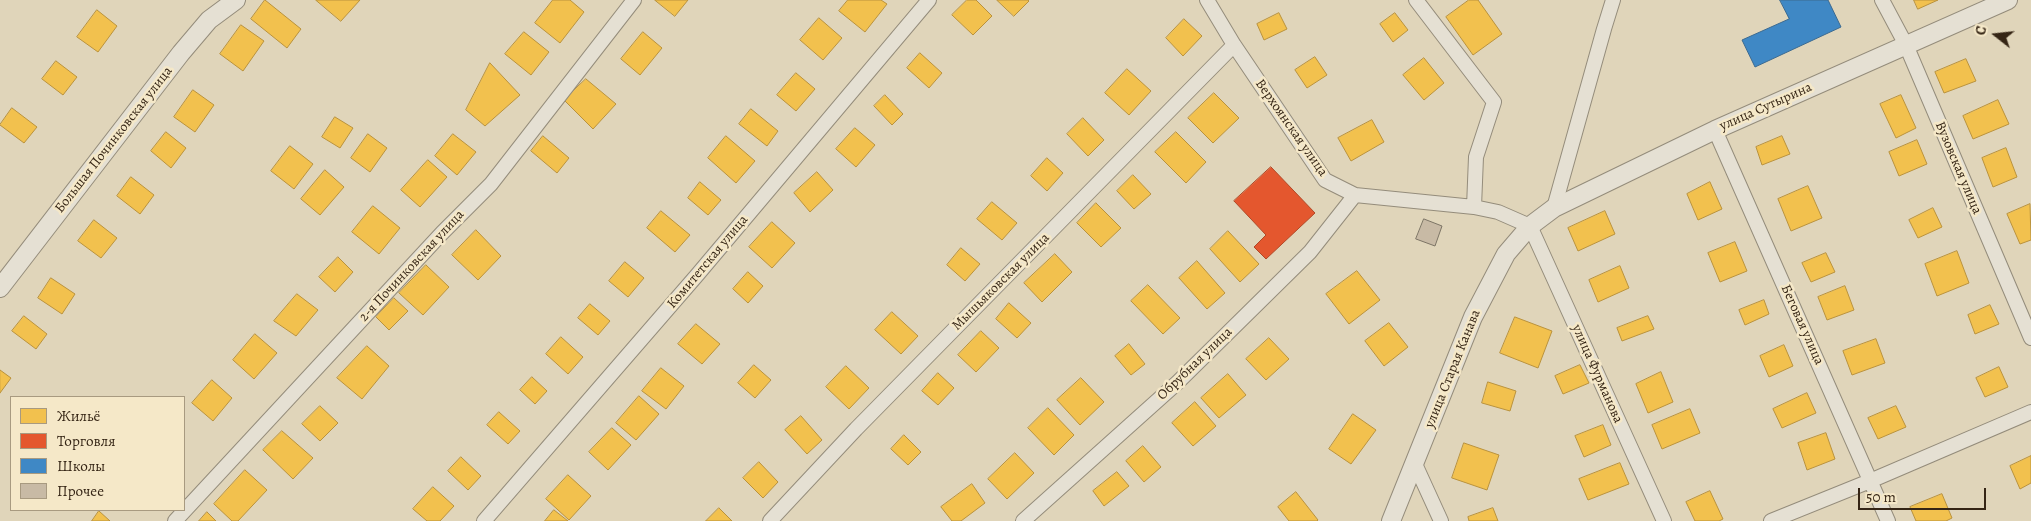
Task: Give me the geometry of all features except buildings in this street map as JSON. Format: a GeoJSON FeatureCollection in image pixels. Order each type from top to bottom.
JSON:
{"type":"FeatureCollection","features":[{"type":"Feature","properties":{"kind":"street","name":"Большая Починковская улица"},"geometry":{"type":"LineString","coordinates":[[0,288],[181,53],[209,20],[236,0]]}},
{"type":"Feature","properties":{"kind":"street","name":"2-я Починковская улица"},"geometry":{"type":"LineString","coordinates":[[185,510],[442,233],[491,184],[634,0]]}},
{"type":"Feature","properties":{"kind":"street","name":"Комитетская улица"},"geometry":{"type":"LineString","coordinates":[[484,521],[698,274],[929,0]]}},
{"type":"Feature","properties":{"kind":"street","name":"Верхоянская улица"},"geometry":{"type":"LineString","coordinates":[[1206,0],[1325,180],[1355,195],[1474,207],[1498,212],[1530,226]]}},
{"type":"Feature","properties":{"kind":"street"},"geometry":{"type":"LineString","coordinates":[[1416,0],[1494,102],[1476,157],[1474,207]]}},
{"type":"Feature","properties":{"kind":"street"},"geometry":{"type":"LineString","coordinates":[[1554,208],[1613,0]]}},
{"type":"Feature","properties":{"kind":"street","name":"Вузовская улица"},"geometry":{"type":"LineString","coordinates":[[1882,0],[1906,45],[2031,338]]}},
{"type":"Feature","properties":{"kind":"street","name":"улица Сутырина"},"geometry":{"type":"LineString","coordinates":[[1530,226],[1554,208],[1715,130],[2008,0]]}},
{"type":"Feature","properties":{"kind":"street","name":"Мышьяковская улица"},"geometry":{"type":"LineString","coordinates":[[770,521],[856,429],[1234,45]]}},
{"type":"Feature","properties":{"kind":"street","name":"Беговая улица"},"geometry":{"type":"LineString","coordinates":[[1715,130],[1888,521]]}},
{"type":"Feature","properties":{"kind":"street","name":"Обрубная улица"},"geometry":{"type":"LineString","coordinates":[[1023,521],[1184,376],[1310,252],[1355,195]]}},
{"type":"Feature","properties":{"kind":"street","name":"улица Старая Канава"},"geometry":{"type":"LineString","coordinates":[[1390,521],[1415,464],[1473,317],[1506,254],[1530,226]]}},
{"type":"Feature","properties":{"kind":"street","name":"улица Фурманова"},"geometry":{"type":"LineString","coordinates":[[1530,226],[1664,521]]}},
{"type":"Feature","properties":{"kind":"street"},"geometry":{"type":"LineString","coordinates":[[1771,521],[2031,412]]}},
{"type":"Feature","properties":{"kind":"street"},"geometry":{"type":"LineString","coordinates":[[1415,464],[1441,521]]}},
{"type":"Feature","properties":{"kind":"street","name":"2-я Починковская улица"},"geometry":{"type":"LineString","coordinates":[[175,521],[184,511]]}}]}
